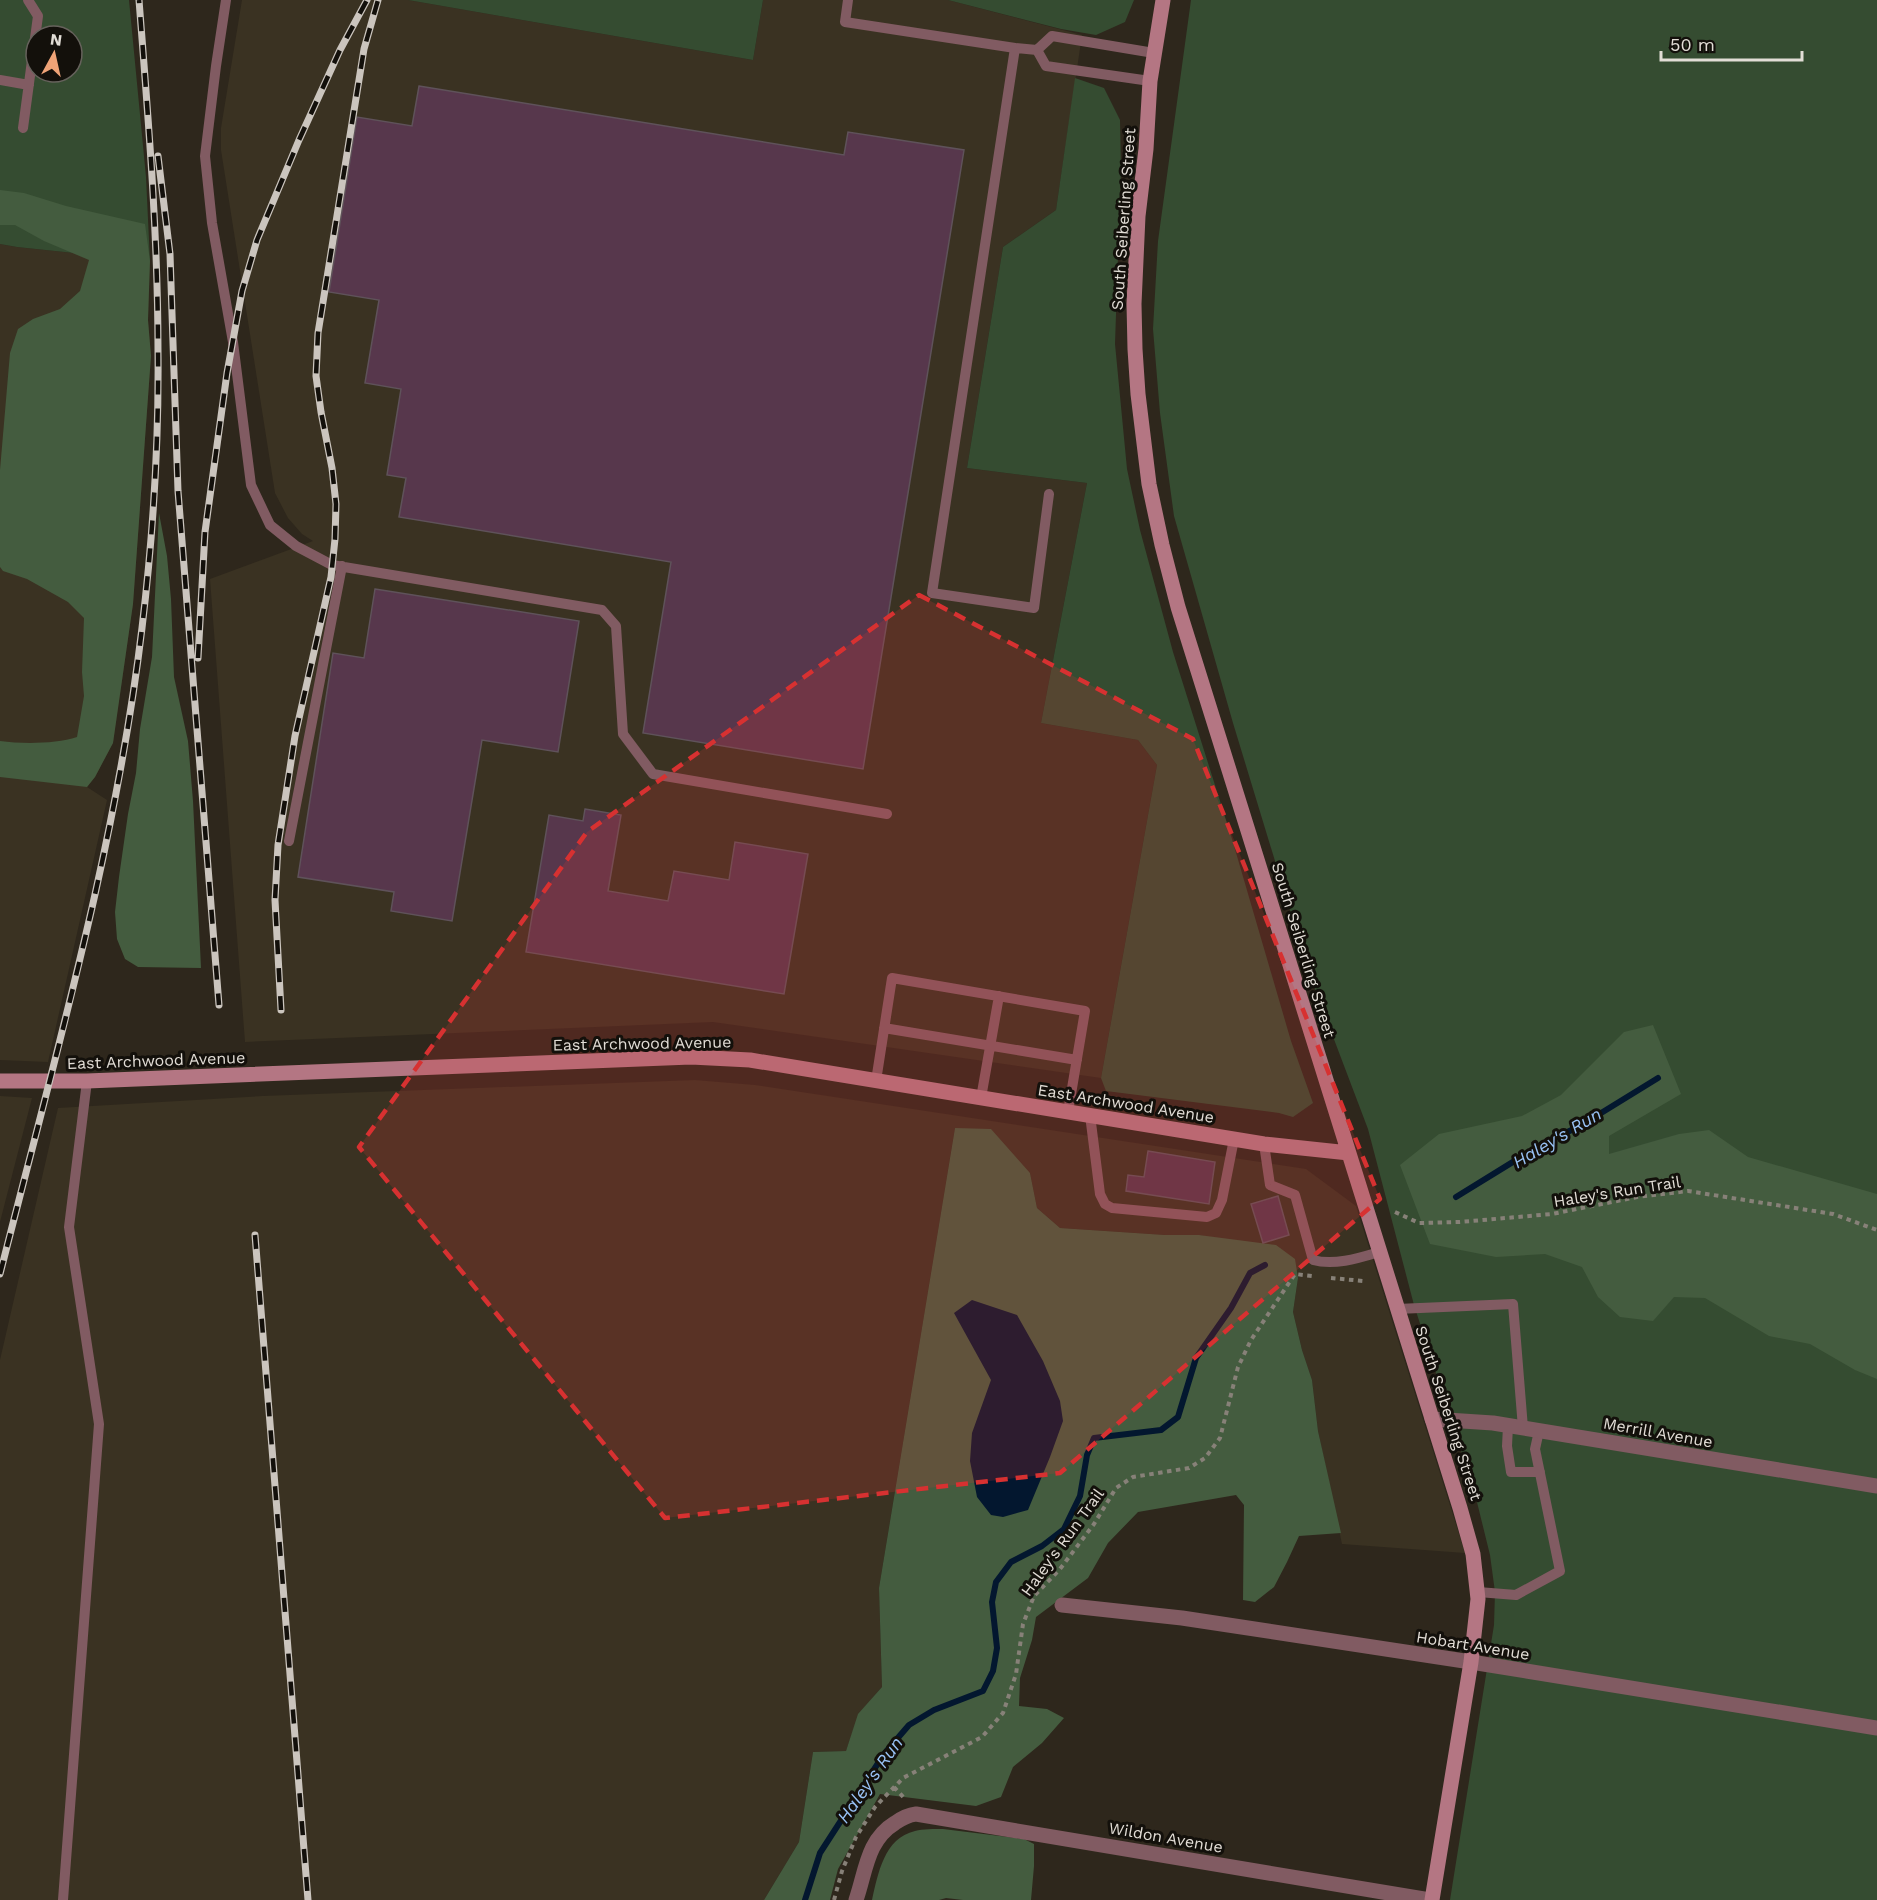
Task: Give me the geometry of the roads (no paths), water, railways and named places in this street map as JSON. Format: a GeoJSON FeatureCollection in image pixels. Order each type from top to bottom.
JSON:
{"type":"FeatureCollection","features":[{"type":"Feature","properties":{"kind":"main road","name":"South Seiberling Street"},"geometry":{"type":"LineString","coordinates":[[1163,0],[1150,81],[1146,149],[1138,216],[1134,304],[1138,394],[1149,484],[1178,607],[1473,1554],[1478,1592],[1471,1662],[1431,1900]]}},
{"type":"Feature","properties":{"kind":"main road","name":"East Archwood Avenue"},"geometry":{"type":"LineString","coordinates":[[0,1081],[87,1081],[691,1057],[750,1060],[1264,1144],[1349,1153]]}},
{"type":"Feature","properties":{"kind":"street","name":"Merrill Avenue"},"geometry":{"type":"LineString","coordinates":[[1432,1419],[1516,1427],[1877,1486]]}},
{"type":"Feature","properties":{"kind":"street","name":"Hobart Avenue"},"geometry":{"type":"LineString","coordinates":[[1062,1605],[1182,1618],[1877,1728]]}},
{"type":"Feature","properties":{"kind":"street","name":"Wildon Avenue"},"geometry":{"type":"LineString","coordinates":[[856,1900],[873,1845],[882,1831],[908,1815],[930,1815],[1431,1900]]}},
{"type":"Feature","properties":{"kind":"lane"},"geometry":{"type":"LineString","coordinates":[[28,0],[38,15],[37,24]]}},
{"type":"Feature","properties":{"kind":"lane"},"geometry":{"type":"LineString","coordinates":[[226,0],[205,156],[212,223],[233,342],[251,485],[270,525],[297,546],[332,565],[602,610],[616,626],[623,734],[653,774],[887,814]]}},
{"type":"Feature","properties":{"kind":"lane"},"geometry":{"type":"LineString","coordinates":[[848,0],[844,22],[1015,48],[1037,50],[1052,36],[1154,53]]}},
{"type":"Feature","properties":{"kind":"lane"},"geometry":{"type":"LineString","coordinates":[[1015,48],[932,593],[1034,608],[1049,494]]}},
{"type":"Feature","properties":{"kind":"lane"},"geometry":{"type":"LineString","coordinates":[[1037,50],[1046,66],[1150,81]]}},
{"type":"Feature","properties":{"kind":"lane"},"geometry":{"type":"LineString","coordinates":[[0,80],[24,83]]}},
{"type":"Feature","properties":{"kind":"lane"},"geometry":{"type":"LineString","coordinates":[[23,128],[29,84]]}},
{"type":"Feature","properties":{"kind":"lane"},"geometry":{"type":"LineString","coordinates":[[289,841],[342,566]]}},
{"type":"Feature","properties":{"kind":"lane"},"geometry":{"type":"LineString","coordinates":[[876,1081],[892,978],[1085,1011],[1068,1112]]}},
{"type":"Feature","properties":{"kind":"lane"},"geometry":{"type":"LineString","coordinates":[[981,1098],[999,996]]}},
{"type":"Feature","properties":{"kind":"lane"},"geometry":{"type":"LineString","coordinates":[[884,1028],[1077,1060]]}},
{"type":"Feature","properties":{"kind":"lane"},"geometry":{"type":"LineString","coordinates":[[63,1900],[99,1424],[69,1227],[87,1081]]}},
{"type":"Feature","properties":{"kind":"lane"},"geometry":{"type":"LineString","coordinates":[[1090,1115],[1100,1194],[1105,1204],[1112,1208],[1207,1217],[1216,1213],[1222,1200],[1234,1139]]}},
{"type":"Feature","properties":{"kind":"lane"},"geometry":{"type":"LineString","coordinates":[[1264,1144],[1270,1185],[1295,1195],[1313,1260],[1322,1263],[1379,1252]]}},
{"type":"Feature","properties":{"kind":"lane"},"geometry":{"type":"LineString","coordinates":[[1397,1309],[1513,1304],[1516,1427],[1506,1446],[1511,1472],[1540,1472]]}},
{"type":"Feature","properties":{"kind":"lane"},"geometry":{"type":"LineString","coordinates":[[1478,1592],[1516,1595],[1560,1571],[1535,1449],[1539,1431]]}},
{"type":"Feature","properties":{"kind":"water"},"geometry":{"type":"Polygon","coordinates":[[[972,1300],[1017,1315],[1043,1361],[1060,1401],[1063,1421],[1028,1510],[1003,1517],[991,1515],[977,1497],[970,1461],[972,1433],[991,1380],[954,1313],[972,1300]]]}},
{"type":"Feature","properties":{"kind":"waterway","name":"Haley's Run"},"geometry":{"type":"LineString","coordinates":[[1456,1197],[1542,1144],[1580,1126],[1658,1078]]}},
{"type":"Feature","properties":{"kind":"waterway","name":"Haley's Run"},"geometry":{"type":"LineString","coordinates":[[805,1900],[820,1853],[884,1754],[909,1725],[934,1710],[983,1691],[993,1671],[997,1648],[992,1602],[996,1582],[1011,1562],[1042,1546],[1064,1529],[1080,1496],[1087,1455],[1094,1438],[1161,1430],[1178,1417],[1196,1358],[1231,1308],[1250,1273],[1265,1265]]}},
{"type":"Feature","properties":{"kind":"railway"},"geometry":{"type":"LineString","coordinates":[[0,1274],[82,953],[100,872],[131,710],[146,593],[156,454],[158,306],[152,175],[139,0]]}},
{"type":"Feature","properties":{"kind":"railway"},"geometry":{"type":"LineString","coordinates":[[198,658],[205,532],[227,373],[242,291],[257,240],[299,140],[340,50],[367,0]]}},
{"type":"Feature","properties":{"kind":"railway"},"geometry":{"type":"LineString","coordinates":[[281,1010],[275,900],[278,845],[295,736],[331,577],[335,539],[336,504],[332,468],[316,376],[318,333],[364,49],[378,0]]}},
{"type":"Feature","properties":{"kind":"railway"},"geometry":{"type":"LineString","coordinates":[[158,156],[170,254],[178,491],[219,1005]]}},
{"type":"Feature","properties":{"kind":"railway"},"geometry":{"type":"LineString","coordinates":[[255,1235],[308,1900]]}}]}
